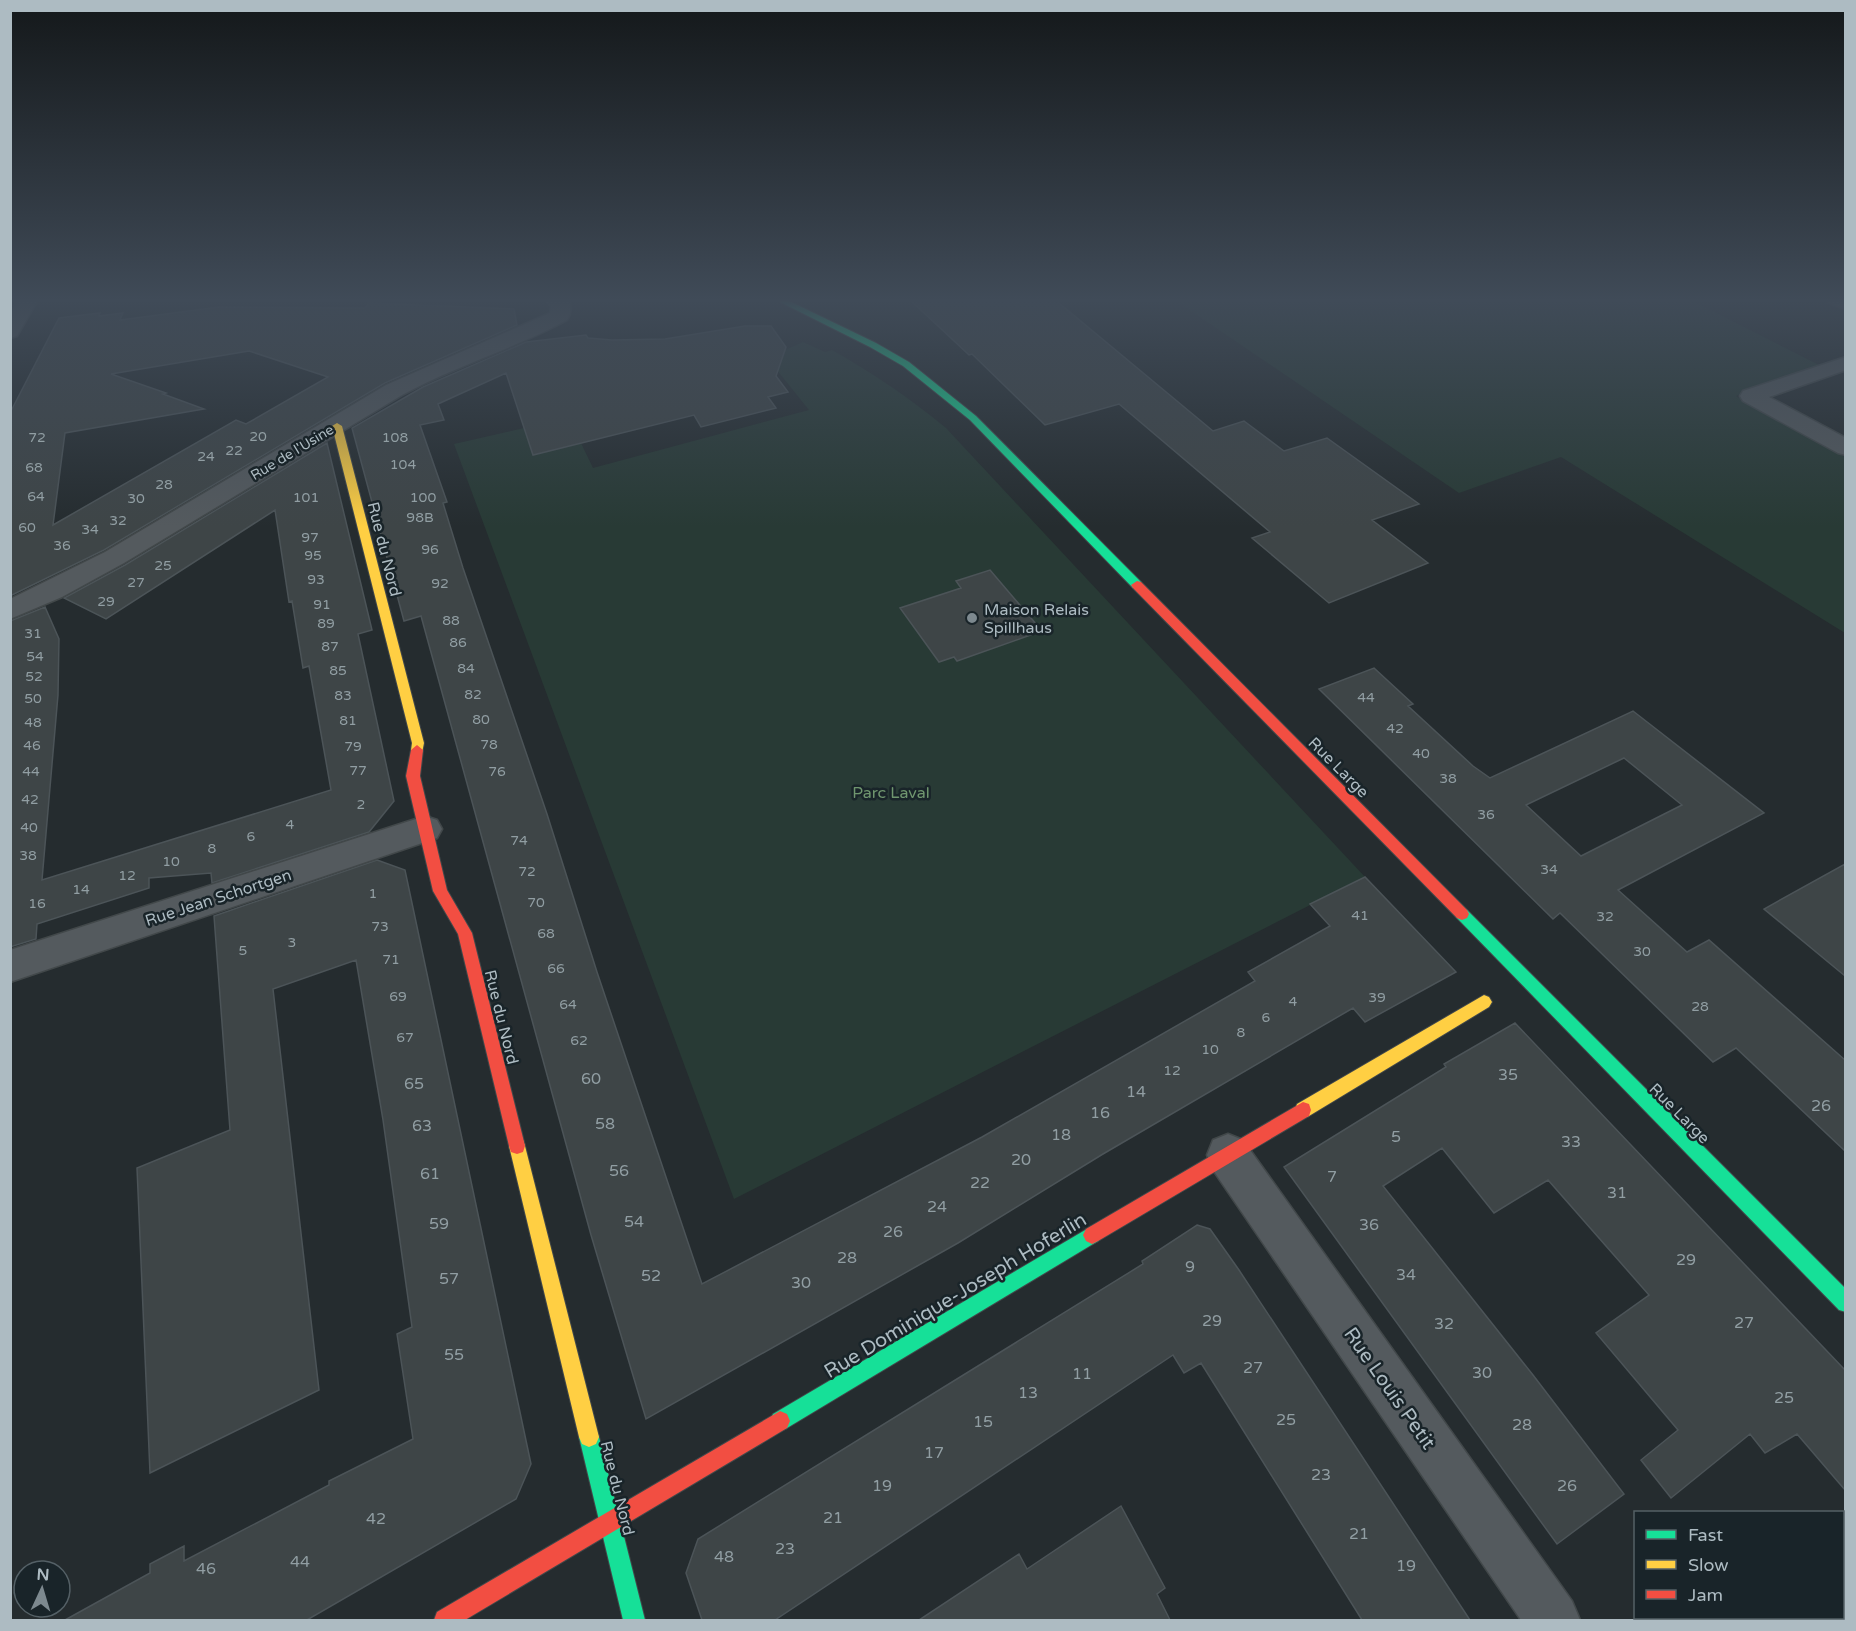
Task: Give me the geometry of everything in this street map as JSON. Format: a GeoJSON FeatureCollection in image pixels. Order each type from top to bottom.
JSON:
{"type":"FeatureCollection","features":[{"type":"Feature","properties":{"kind":"street","name":"Rue de l'Usine"},"geometry":{"type":"LineString","coordinates":[[10,610],[42,597],[123,553],[405,384],[426,374]]}},
{"type":"Feature","properties":{"kind":"street","name":"Rue Large"},"geometry":{"type":"LineString","coordinates":[[919,374],[973,418],[1845,1304]]}},
{"type":"Feature","properties":{"kind":"street"},"geometry":{"type":"LineString","coordinates":[[1813,374],[1751,396],[1845,448]]}},
{"type":"Feature","properties":{"kind":"street","name":"Rue du Nord"},"geometry":{"type":"LineString","coordinates":[[337,426],[418,743],[414,776],[440,891],[465,933],[634,1620]]}},
{"type":"Feature","properties":{"kind":"street","name":"Rue Jean Schortgen"},"geometry":{"type":"LineString","coordinates":[[10,966],[425,829]]}},
{"type":"Feature","properties":{"kind":"street","name":"Rue Dominique-Joseph Hoferlin"},"geometry":{"type":"LineString","coordinates":[[446,1620],[1484,1002]]}},
{"type":"Feature","properties":{"kind":"street","name":"Rue Louis Petit"},"geometry":{"type":"LineString","coordinates":[[1227,1155],[1553,1620]]}},
{"type":"Feature","properties":{"kind":"green space","name":"Parc Laval"},"geometry":{"type":"Polygon","coordinates":[[[780,374],[872,374],[946,428],[1365,877],[734,1199],[454,444],[524,428],[533,455],[581,443],[593,468],[809,410],[780,374]]]}},
{"type":"Feature","properties":{"kind":"green space"},"geometry":{"type":"Polygon","coordinates":[[[1284,374],[1798,374],[1736,396],[1845,457],[1845,633],[1561,457],[1459,493],[1284,374]]]}},
{"type":"Feature","properties":{"kind":"building"},"geometry":{"type":"Polygon","coordinates":[[[30,374],[111,374],[204,409],[65,433],[53,525],[236,420],[246,424],[328,377],[319,374],[405,374],[385,383],[104,550],[10,596],[10,413],[30,374]]]}},
{"type":"Feature","properties":{"kind":"building"},"geometry":{"type":"Polygon","coordinates":[[[452,374],[504,374],[438,404],[444,420],[420,425],[447,502],[443,503],[463,568],[702,1284],[982,1137],[1255,981],[1248,972],[1330,926],[1310,904],[1365,877],[1456,972],[1365,1022],[1353,1008],[1103,1154],[958,1243],[646,1419],[591,1235],[421,616],[404,621],[352,428],[423,387],[452,374]]]}},
{"type":"Feature","properties":{"kind":"building"},"geometry":{"type":"Polygon","coordinates":[[[506,374],[777,374],[788,392],[768,397],[776,408],[701,427],[694,415],[533,455],[506,374]]]}},
{"type":"Feature","properties":{"kind":"building"},"geometry":{"type":"Polygon","coordinates":[[[993,374],[1145,374],[1213,431],[1244,421],[1284,451],[1327,438],[1419,504],[1372,520],[1428,563],[1329,603],[1252,538],[1270,532],[1119,404],[1045,425],[993,374]]]}},
{"type":"Feature","properties":{"kind":"building"},"geometry":{"type":"Polygon","coordinates":[[[327,443],[372,630],[358,634],[394,801],[369,832],[212,883],[211,873],[149,878],[149,888],[37,924],[36,939],[10,947],[10,621],[45,607],[59,639],[58,695],[42,880],[331,790],[309,666],[303,668],[292,601],[289,602],[275,510],[106,619],[64,598],[125,565],[327,443]]]}},
{"type":"Feature","properties":{"kind":"building"},"geometry":{"type":"Polygon","coordinates":[[[990,570],[1042,631],[957,661],[954,657],[939,662],[900,608],[961,588],[956,581],[990,570]]]}},
{"type":"Feature","properties":{"kind":"building"},"geometry":{"type":"Polygon","coordinates":[[[1374,668],[1413,704],[1408,706],[1473,766],[1490,778],[1633,711],[1764,813],[1618,890],[1687,952],[1709,940],[1845,1060],[1845,1151],[1736,1048],[1713,1062],[1560,913],[1553,919],[1319,689],[1374,668]],[[1624,758],[1526,805],[1581,856],[1682,805],[1624,758]]]}},
{"type":"Feature","properties":{"kind":"building"},"geometry":{"type":"Polygon","coordinates":[[[377,860],[405,870],[531,1464],[516,1499],[307,1620],[65,1620],[72,1619],[72,1616],[150,1573],[150,1564],[184,1546],[184,1561],[329,1485],[329,1481],[413,1439],[397,1334],[412,1327],[383,1120],[356,960],[273,989],[319,1390],[150,1473],[137,1168],[230,1130],[214,916],[377,860]]]}},
{"type":"Feature","properties":{"kind":"building"},"geometry":{"type":"Polygon","coordinates":[[[1845,864],[1845,976],[1764,909],[1845,864]]]}},
{"type":"Feature","properties":{"kind":"building"},"geometry":{"type":"Polygon","coordinates":[[[1515,1023],[1845,1370],[1845,1490],[1797,1434],[1765,1453],[1750,1434],[1671,1498],[1641,1460],[1678,1430],[1596,1333],[1649,1295],[1548,1180],[1494,1213],[1442,1148],[1383,1186],[1624,1494],[1557,1544],[1284,1167],[1446,1067],[1444,1064],[1515,1023]]]}},
{"type":"Feature","properties":{"kind":"building"},"geometry":{"type":"Polygon","coordinates":[[[1197,1225],[1210,1229],[1239,1270],[1470,1620],[1362,1620],[1201,1363],[1184,1373],[1173,1355],[775,1620],[702,1620],[686,1573],[698,1539],[1143,1264],[1142,1261],[1197,1225]]]}},
{"type":"Feature","properties":{"kind":"building"},"geometry":{"type":"Polygon","coordinates":[[[1121,1506],[1165,1588],[1157,1594],[1170,1620],[919,1620],[1019,1554],[1027,1569],[1121,1506]]]}},
{"type":"Feature","properties":{"kind":"traffic: fast"},"geometry":{"type":"LineString","coordinates":[[919,374],[973,418],[1137,585]]}},
{"type":"Feature","properties":{"kind":"traffic: fast"},"geometry":{"type":"LineString","coordinates":[[1462,914],[1846,1303]]}},
{"type":"Feature","properties":{"kind":"traffic: fast"},"geometry":{"type":"LineString","coordinates":[[780,1421],[1092,1235]]}},
{"type":"Feature","properties":{"kind":"traffic: fast"},"geometry":{"type":"LineString","coordinates":[[589,1437],[634,1620]]}},
{"type":"Feature","properties":{"kind":"traffic: slow"},"geometry":{"type":"LineString","coordinates":[[337,426],[418,743],[417,750]]}},
{"type":"Feature","properties":{"kind":"traffic: slow"},"geometry":{"type":"LineString","coordinates":[[1303,1110],[1484,1002]]}},
{"type":"Feature","properties":{"kind":"traffic: slow"},"geometry":{"type":"LineString","coordinates":[[517,1146],[589,1437]]}},
{"type":"Feature","properties":{"kind":"traffic: jam"},"geometry":{"type":"LineString","coordinates":[[1137,585],[1462,914]]}},
{"type":"Feature","properties":{"kind":"traffic: jam"},"geometry":{"type":"LineString","coordinates":[[417,750],[413,776],[440,891],[465,933],[517,1146]]}},
{"type":"Feature","properties":{"kind":"traffic: jam"},"geometry":{"type":"LineString","coordinates":[[1092,1235],[1303,1110]]}},
{"type":"Feature","properties":{"kind":"traffic: jam"},"geometry":{"type":"LineString","coordinates":[[445,1620],[780,1421]]}},
{"type":"Feature","properties":{"kind":"place","name":"Maison Relais Spillhaus"},"geometry":{"type":"Point","coordinates":[972,618]}}]}
